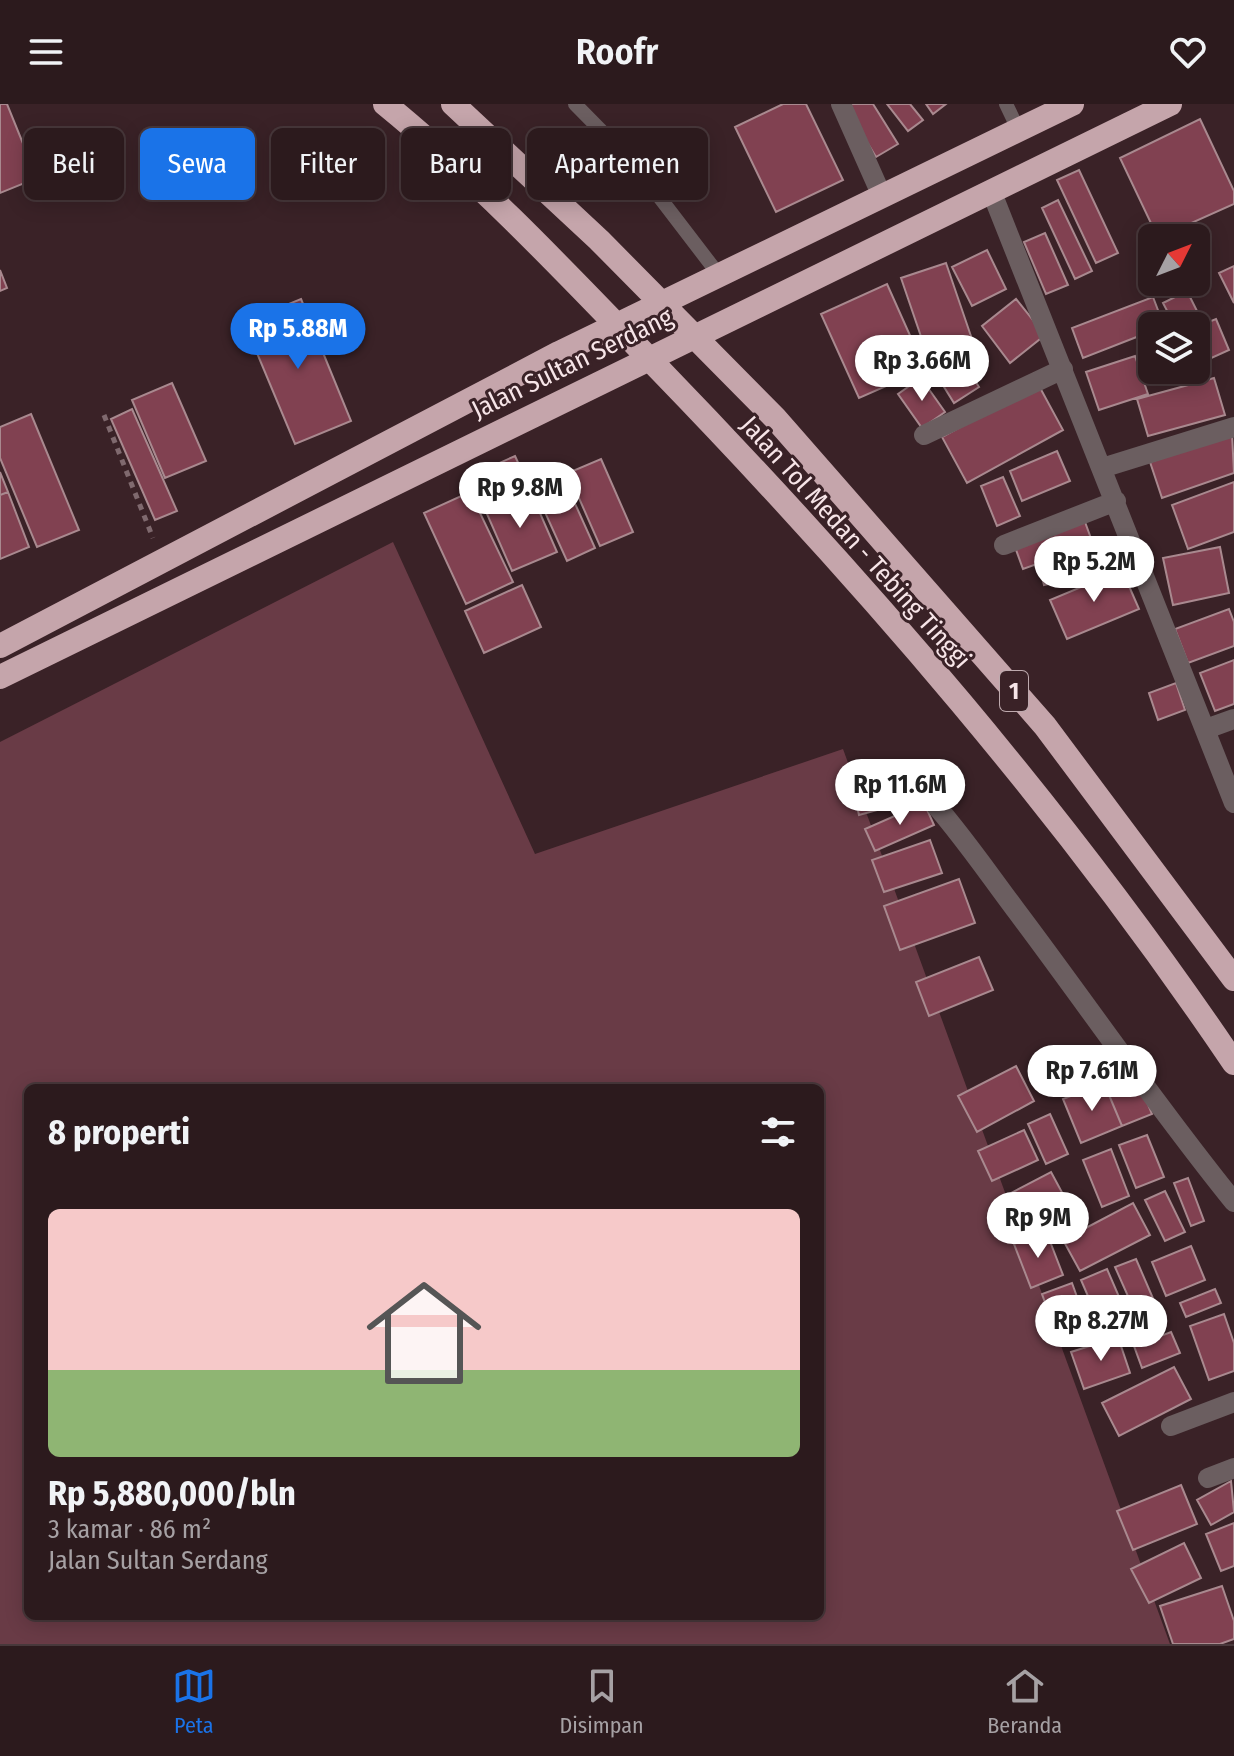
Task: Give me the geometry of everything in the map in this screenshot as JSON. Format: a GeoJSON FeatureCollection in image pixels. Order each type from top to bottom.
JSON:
{"type":"FeatureCollection","features":[{"type":"Feature","properties":{"kind":"highway","name":"Jalan Tol Medan - Tebing Tinggi"},"geometry":{"type":"LineString","coordinates":[[385,104],[550,257],[746,458],[989,732],[1166,962],[1234,1063]]}},
{"type":"Feature","properties":{"kind":"highway","name":"Jalan Tol Medan - Tebing Tinggi"},"geometry":{"type":"LineString","coordinates":[[453,104],[599,240],[775,418],[1045,726],[1234,979]]}},
{"type":"Feature","properties":{"kind":"highway","name":"Jalan Sultan Serdang"},"geometry":{"type":"LineString","coordinates":[[0,646],[559,353],[881,194],[1072,104]]}},
{"type":"Feature","properties":{"kind":"highway","name":"Jalan Sultan Serdang"},"geometry":{"type":"LineString","coordinates":[[0,677],[337,509],[1170,104]]}},
{"type":"Feature","properties":{"kind":"highway"},"geometry":{"type":"LineString","coordinates":[[322,478],[337,509]]}},
{"type":"Feature","properties":{"kind":"street"},"geometry":{"type":"LineString","coordinates":[[841,104],[881,194]]}},
{"type":"Feature","properties":{"kind":"street"},"geometry":{"type":"LineString","coordinates":[[992,193],[1234,803]]}},
{"type":"Feature","properties":{"kind":"street"},"geometry":{"type":"LineString","coordinates":[[924,435],[1063,369]]}},
{"type":"Feature","properties":{"kind":"street"},"geometry":{"type":"LineString","coordinates":[[1102,468],[1234,427]]}},
{"type":"Feature","properties":{"kind":"street"},"geometry":{"type":"LineString","coordinates":[[1004,545],[1116,501]]}},
{"type":"Feature","properties":{"kind":"street"},"geometry":{"type":"LineString","coordinates":[[1206,729],[1234,719]]}},
{"type":"Feature","properties":{"kind":"street"},"geometry":{"type":"LineString","coordinates":[[925,793],[956,827],[1118,1046],[1173,1127],[1234,1202]]}},
{"type":"Feature","properties":{"kind":"street"},"geometry":{"type":"LineString","coordinates":[[1171,1426],[1234,1402]]}},
{"type":"Feature","properties":{"kind":"street"},"geometry":{"type":"LineString","coordinates":[[1208,1478],[1234,1468]]}},
{"type":"Feature","properties":{"kind":"lane"},"geometry":{"type":"LineString","coordinates":[[575,104],[634,164],[719,275]]}},
{"type":"Feature","properties":{"kind":"lane"},"geometry":{"type":"LineString","coordinates":[[1006,104],[1018,129]]}},
{"type":"Feature","properties":{"kind":"path"},"geometry":{"type":"LineString","coordinates":[[104,415],[163,561]]}},
{"type":"Feature","properties":{"kind":"shaded area"},"geometry":{"type":"Polygon","coordinates":[[[393,542],[535,854],[843,749],[1170,1644],[0,1644],[0,742],[393,542]]]}},
{"type":"Feature","properties":{"kind":"building"},"geometry":{"type":"Polygon","coordinates":[[[0,104],[7,104],[24,146],[24,183],[0,193],[0,104]]]}},
{"type":"Feature","properties":{"kind":"building"},"geometry":{"type":"Polygon","coordinates":[[[783,104],[806,104],[843,180],[776,212],[735,127],[783,104]]]}},
{"type":"Feature","properties":{"kind":"building"},"geometry":{"type":"Polygon","coordinates":[[[844,104],[873,104],[898,144],[876,157],[844,104]]]}},
{"type":"Feature","properties":{"kind":"building"},"geometry":{"type":"Polygon","coordinates":[[[887,104],[910,104],[923,120],[908,131],[887,104]]]}},
{"type":"Feature","properties":{"kind":"building"},"geometry":{"type":"Polygon","coordinates":[[[926,104],[946,104],[933,114],[926,104]]]}},
{"type":"Feature","properties":{"kind":"building"},"geometry":{"type":"Polygon","coordinates":[[[1200,119],[1234,191],[1234,204],[1189,224],[1151,224],[1120,158],[1200,119]]]}},
{"type":"Feature","properties":{"kind":"building"},"geometry":{"type":"Polygon","coordinates":[[[1079,170],[1118,253],[1096,263],[1057,180],[1079,170]]]}},
{"type":"Feature","properties":{"kind":"building"},"geometry":{"type":"Polygon","coordinates":[[[1058,200],[1092,271],[1075,279],[1042,208],[1058,200]]]}},
{"type":"Feature","properties":{"kind":"building"},"geometry":{"type":"Polygon","coordinates":[[[1045,233],[1068,285],[1046,294],[1024,242],[1045,233]]]}},
{"type":"Feature","properties":{"kind":"building"},"geometry":{"type":"Polygon","coordinates":[[[987,250],[1006,289],[972,306],[952,267],[987,250]]]}},
{"type":"Feature","properties":{"kind":"building"},"geometry":{"type":"Polygon","coordinates":[[[946,263],[973,342],[928,357],[901,278],[946,263]]]}},
{"type":"Feature","properties":{"kind":"building"},"geometry":{"type":"Polygon","coordinates":[[[1234,266],[1234,303],[1219,273],[1234,266]]]}},
{"type":"Feature","properties":{"kind":"building"},"geometry":{"type":"Polygon","coordinates":[[[0,270],[7,288],[0,291],[0,270]]]}},
{"type":"Feature","properties":{"kind":"building"},"geometry":{"type":"Polygon","coordinates":[[[887,284],[925,369],[859,398],[821,314],[887,284]]]}},
{"type":"Feature","properties":{"kind":"building"},"geometry":{"type":"Polygon","coordinates":[[[1177,296],[1190,296],[1198,312],[1168,312],[1163,303],[1177,296]]]}},
{"type":"Feature","properties":{"kind":"building"},"geometry":{"type":"Polygon","coordinates":[[[1153,297],[1159,312],[1138,312],[1138,336],[1083,358],[1072,328],[1153,297]]]}},
{"type":"Feature","properties":{"kind":"building"},"geometry":{"type":"Polygon","coordinates":[[[301,299],[351,421],[295,444],[244,322],[301,299]]]}},
{"type":"Feature","properties":{"kind":"building"},"geometry":{"type":"Polygon","coordinates":[[[1016,299],[1045,335],[1010,363],[982,326],[1016,299]]]}},
{"type":"Feature","properties":{"kind":"building"},"geometry":{"type":"Polygon","coordinates":[[[1216,319],[1229,350],[1210,359],[1210,321],[1216,319]]]}},
{"type":"Feature","properties":{"kind":"building"},"geometry":{"type":"Polygon","coordinates":[[[1135,356],[1138,384],[1145,384],[1148,394],[1099,410],[1086,372],[1135,356]]]}},
{"type":"Feature","properties":{"kind":"building"},"geometry":{"type":"Polygon","coordinates":[[[960,358],[979,387],[954,403],[936,374],[960,358]]]}},
{"type":"Feature","properties":{"kind":"building"},"geometry":{"type":"Polygon","coordinates":[[[921,378],[945,412],[922,428],[898,394],[921,378]]]}},
{"type":"Feature","properties":{"kind":"building"},"geometry":{"type":"Polygon","coordinates":[[[1214,378],[1225,415],[1148,436],[1137,399],[1192,384],[1210,384],[1210,379],[1214,378]]]}},
{"type":"Feature","properties":{"kind":"building"},"geometry":{"type":"Polygon","coordinates":[[[172,383],[206,461],[165,478],[132,400],[172,383]]]}},
{"type":"Feature","properties":{"kind":"building"},"geometry":{"type":"Polygon","coordinates":[[[1038,384],[1063,430],[967,483],[942,437],[1038,384]]]}},
{"type":"Feature","properties":{"kind":"building"},"geometry":{"type":"Polygon","coordinates":[[[132,409],[177,511],[155,520],[111,419],[132,409]]]}},
{"type":"Feature","properties":{"kind":"building"},"geometry":{"type":"Polygon","coordinates":[[[31,414],[79,530],[37,547],[0,458],[0,427],[31,414]]]}},
{"type":"Feature","properties":{"kind":"building"},"geometry":{"type":"Polygon","coordinates":[[[1232,434],[1234,473],[1162,498],[1150,462],[1232,434]]]}},
{"type":"Feature","properties":{"kind":"building"},"geometry":{"type":"Polygon","coordinates":[[[1057,451],[1070,481],[1022,501],[1010,471],[1057,451]]]}},
{"type":"Feature","properties":{"kind":"building"},"geometry":{"type":"Polygon","coordinates":[[[515,456],[527,482],[506,491],[495,465],[515,456]]]}},
{"type":"Feature","properties":{"kind":"building"},"geometry":{"type":"Polygon","coordinates":[[[601,459],[633,532],[600,546],[568,473],[601,459]]]}},
{"type":"Feature","properties":{"kind":"building"},"geometry":{"type":"Polygon","coordinates":[[[0,472],[8,492],[0,495],[0,472]]]}},
{"type":"Feature","properties":{"kind":"building"},"geometry":{"type":"Polygon","coordinates":[[[563,477],[595,548],[567,561],[535,490],[563,477]]]}},
{"type":"Feature","properties":{"kind":"building"},"geometry":{"type":"Polygon","coordinates":[[[1003,477],[1020,516],[997,526],[981,486],[1003,477]]]}},
{"type":"Feature","properties":{"kind":"building"},"geometry":{"type":"Polygon","coordinates":[[[1234,482],[1234,532],[1188,549],[1172,505],[1234,482]]]}},
{"type":"Feature","properties":{"kind":"building"},"geometry":{"type":"Polygon","coordinates":[[[529,488],[557,552],[512,571],[484,507],[529,488]]]}},
{"type":"Feature","properties":{"kind":"building"},"geometry":{"type":"Polygon","coordinates":[[[8,492],[29,547],[0,559],[0,495],[8,492]]]}},
{"type":"Feature","properties":{"kind":"building"},"geometry":{"type":"Polygon","coordinates":[[[470,492],[513,582],[466,604],[424,513],[470,492]]]}},
{"type":"Feature","properties":{"kind":"building"},"geometry":{"type":"Polygon","coordinates":[[[1085,522],[1093,544],[1023,569],[1015,547],[1085,522]]]}},
{"type":"Feature","properties":{"kind":"building"},"geometry":{"type":"Polygon","coordinates":[[[1220,547],[1229,593],[1173,605],[1163,558],[1220,547]]]}},
{"type":"Feature","properties":{"kind":"building"},"geometry":{"type":"Polygon","coordinates":[[[1087,554],[1092,574],[1044,585],[1039,565],[1087,554]]]}},
{"type":"Feature","properties":{"kind":"building"},"geometry":{"type":"Polygon","coordinates":[[[1122,570],[1139,609],[1067,639],[1050,600],[1122,570]]]}},
{"type":"Feature","properties":{"kind":"building"},"geometry":{"type":"Polygon","coordinates":[[[522,585],[541,627],[484,653],[465,611],[522,585]]]}},
{"type":"Feature","properties":{"kind":"building"},"geometry":{"type":"Polygon","coordinates":[[[1229,609],[1234,622],[1234,646],[1188,663],[1175,629],[1229,609]]]}},
{"type":"Feature","properties":{"kind":"building"},"geometry":{"type":"Polygon","coordinates":[[[1234,660],[1234,704],[1215,711],[1200,673],[1234,660]]]}},
{"type":"Feature","properties":{"kind":"building"},"geometry":{"type":"Polygon","coordinates":[[[1176,683],[1185,710],[1158,720],[1149,693],[1176,683]]]}},
{"type":"Feature","properties":{"kind":"building"},"geometry":{"type":"Polygon","coordinates":[[[910,774],[917,799],[859,815],[853,789],[910,774]]]}},
{"type":"Feature","properties":{"kind":"building"},"geometry":{"type":"Polygon","coordinates":[[[924,803],[934,825],[875,851],[865,829],[924,803]]]}},
{"type":"Feature","properties":{"kind":"building"},"geometry":{"type":"Polygon","coordinates":[[[930,840],[942,873],[884,892],[872,860],[930,840]]]}},
{"type":"Feature","properties":{"kind":"building"},"geometry":{"type":"Polygon","coordinates":[[[959,879],[975,923],[900,950],[884,906],[959,879]]]}},
{"type":"Feature","properties":{"kind":"building"},"geometry":{"type":"Polygon","coordinates":[[[979,957],[993,990],[929,1016],[916,982],[979,957]]]}},
{"type":"Feature","properties":{"kind":"building"},"geometry":{"type":"Polygon","coordinates":[[[1016,1066],[1034,1101],[977,1132],[958,1096],[1016,1066]]]}},
{"type":"Feature","properties":{"kind":"building"},"geometry":{"type":"Polygon","coordinates":[[[1134,1070],[1152,1114],[1122,1126],[1104,1083],[1134,1070]]]}},
{"type":"Feature","properties":{"kind":"building"},"geometry":{"type":"Polygon","coordinates":[[[1104,1083],[1122,1126],[1081,1143],[1063,1099],[1104,1083]]]}},
{"type":"Feature","properties":{"kind":"building"},"geometry":{"type":"Polygon","coordinates":[[[1050,1114],[1068,1154],[1046,1164],[1028,1124],[1050,1114]]]}},
{"type":"Feature","properties":{"kind":"building"},"geometry":{"type":"Polygon","coordinates":[[[1024,1130],[1038,1160],[992,1181],[978,1151],[1024,1130]]]}},
{"type":"Feature","properties":{"kind":"building"},"geometry":{"type":"Polygon","coordinates":[[[1147,1135],[1164,1177],[1136,1188],[1119,1145],[1147,1135]]]}},
{"type":"Feature","properties":{"kind":"building"},"geometry":{"type":"Polygon","coordinates":[[[1111,1149],[1129,1196],[1102,1207],[1083,1160],[1111,1149]]]}},
{"type":"Feature","properties":{"kind":"building"},"geometry":{"type":"Polygon","coordinates":[[[1051,1172],[1072,1211],[1018,1239],[998,1200],[1051,1172]]]}},
{"type":"Feature","properties":{"kind":"building"},"geometry":{"type":"Polygon","coordinates":[[[1188,1178],[1204,1221],[1191,1226],[1174,1183],[1188,1178]]]}},
{"type":"Feature","properties":{"kind":"building"},"geometry":{"type":"Polygon","coordinates":[[[1165,1191],[1185,1232],[1165,1241],[1145,1200],[1165,1191]]]}},
{"type":"Feature","properties":{"kind":"building"},"geometry":{"type":"Polygon","coordinates":[[[1133,1203],[1150,1235],[1080,1271],[1063,1240],[1133,1203]]]}},
{"type":"Feature","properties":{"kind":"building"},"geometry":{"type":"Polygon","coordinates":[[[1046,1231],[1063,1275],[1031,1288],[1014,1244],[1046,1231]]]}},
{"type":"Feature","properties":{"kind":"building"},"geometry":{"type":"Polygon","coordinates":[[[1191,1246],[1205,1280],[1166,1296],[1152,1262],[1191,1246]]]}},
{"type":"Feature","properties":{"kind":"building"},"geometry":{"type":"Polygon","coordinates":[[[1136,1259],[1155,1303],[1135,1312],[1115,1267],[1136,1259]]]}},
{"type":"Feature","properties":{"kind":"building"},"geometry":{"type":"Polygon","coordinates":[[[1107,1269],[1126,1313],[1100,1324],[1081,1280],[1107,1269]]]}},
{"type":"Feature","properties":{"kind":"building"},"geometry":{"type":"Polygon","coordinates":[[[1072,1283],[1090,1333],[1060,1344],[1042,1294],[1072,1283]]]}},
{"type":"Feature","properties":{"kind":"building"},"geometry":{"type":"Polygon","coordinates":[[[1215,1289],[1221,1303],[1186,1317],[1180,1303],[1215,1289]]]}},
{"type":"Feature","properties":{"kind":"building"},"geometry":{"type":"Polygon","coordinates":[[[1224,1314],[1234,1343],[1234,1371],[1209,1380],[1190,1326],[1224,1314]]]}},
{"type":"Feature","properties":{"kind":"building"},"geometry":{"type":"Polygon","coordinates":[[[1171,1332],[1180,1353],[1142,1368],[1134,1346],[1171,1332]]]}},
{"type":"Feature","properties":{"kind":"building"},"geometry":{"type":"Polygon","coordinates":[[[1118,1337],[1130,1373],[1084,1389],[1071,1352],[1118,1337]]]}},
{"type":"Feature","properties":{"kind":"building"},"geometry":{"type":"Polygon","coordinates":[[[1174,1367],[1191,1399],[1119,1436],[1102,1403],[1174,1367]]]}},
{"type":"Feature","properties":{"kind":"building"},"geometry":{"type":"Polygon","coordinates":[[[1231,1481],[1234,1512],[1211,1525],[1197,1500],[1231,1481]]]}},
{"type":"Feature","properties":{"kind":"building"},"geometry":{"type":"Polygon","coordinates":[[[1181,1485],[1197,1524],[1133,1550],[1117,1511],[1181,1485]]]}},
{"type":"Feature","properties":{"kind":"building"},"geometry":{"type":"Polygon","coordinates":[[[1234,1523],[1234,1566],[1221,1571],[1206,1534],[1234,1523]]]}},
{"type":"Feature","properties":{"kind":"building"},"geometry":{"type":"Polygon","coordinates":[[[1184,1543],[1201,1578],[1149,1603],[1131,1569],[1184,1543]]]}},
{"type":"Feature","properties":{"kind":"building"},"geometry":{"type":"Polygon","coordinates":[[[1222,1586],[1234,1621],[1234,1639],[1220,1644],[1173,1644],[1160,1606],[1222,1586]]]}}]}
